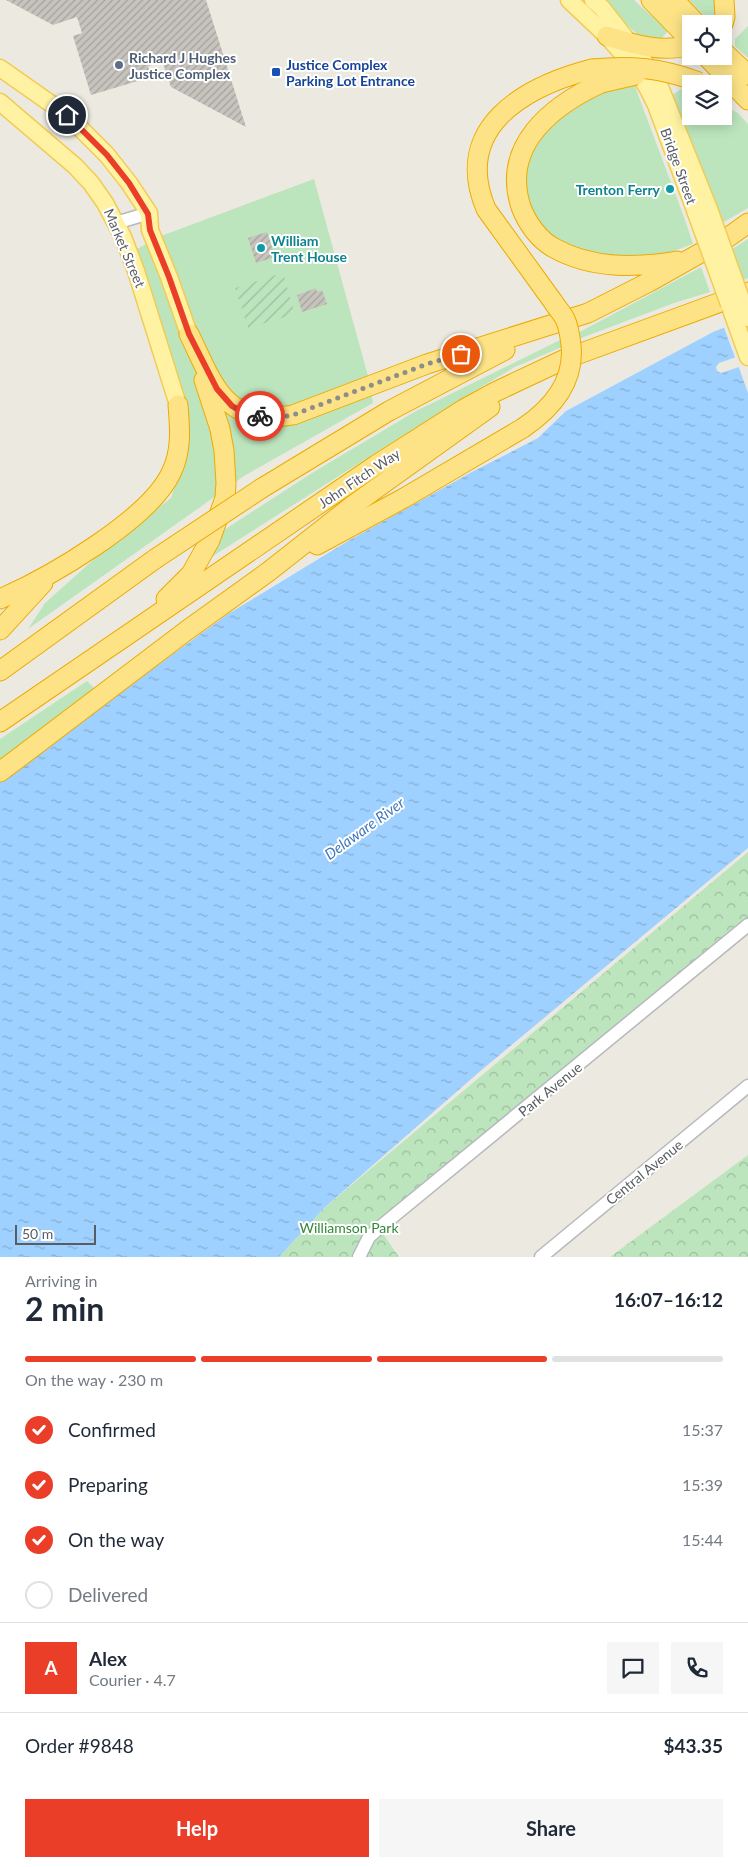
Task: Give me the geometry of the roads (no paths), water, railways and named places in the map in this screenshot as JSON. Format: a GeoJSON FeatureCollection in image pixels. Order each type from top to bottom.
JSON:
{"type":"FeatureCollection","features":[{"type":"Feature","properties":{"kind":"highway"},"geometry":{"type":"LineString","coordinates":[[652,0],[674,8],[682,24]]}},
{"type":"Feature","properties":{"kind":"highway"},"geometry":{"type":"LineString","coordinates":[[724,0],[725,15]]}},
{"type":"Feature","properties":{"kind":"highway"},"geometry":{"type":"LineString","coordinates":[[607,36],[630,43],[662,49],[682,47]]}},
{"type":"Feature","properties":{"kind":"highway"},"geometry":{"type":"LineString","coordinates":[[720,65],[748,100]]}},
{"type":"Feature","properties":{"kind":"highway"},"geometry":{"type":"LineString","coordinates":[[731,65],[743,70]]}},
{"type":"Feature","properties":{"kind":"highway"},"geometry":{"type":"LineString","coordinates":[[268,572],[404,498],[523,428],[554,401],[568,378],[572,355],[570,335],[565,319],[486,209],[480,195],[477,180],[479,155],[486,133],[495,120],[506,109],[532,91],[548,83],[596,76],[627,76],[662,70],[682,77]]}},
{"type":"Feature","properties":{"kind":"highway"},"geometry":{"type":"LineString","coordinates":[[596,76],[578,94],[541,122],[524,147],[519,162],[517,184],[519,199],[528,222],[552,248],[572,257],[591,262],[627,266],[653,265],[688,260]]}},
{"type":"Feature","properties":{"kind":"highway"},"geometry":{"type":"LineString","coordinates":[[732,97],[748,107]]}},
{"type":"Feature","properties":{"kind":"highway"},"geometry":{"type":"LineString","coordinates":[[0,671],[155,559],[262,488],[389,411],[488,358],[620,297],[688,260],[748,223]]}},
{"type":"Feature","properties":{"kind":"highway","name":"John Fitch Way"},"geometry":{"type":"LineString","coordinates":[[0,722],[418,438],[495,392],[565,359],[748,292]]}},
{"type":"Feature","properties":{"kind":"highway"},"geometry":{"type":"LineString","coordinates":[[189,334],[217,389],[232,406],[244,413],[256,416],[280,417],[293,415],[427,364],[577,317]]}},
{"type":"Feature","properties":{"kind":"highway"},"geometry":{"type":"LineString","coordinates":[[137,629],[190,574],[210,540],[225,498],[226,467],[220,429],[189,334]]}},
{"type":"Feature","properties":{"kind":"highway"},"geometry":{"type":"LineString","coordinates":[[0,772],[186,631],[268,572],[415,459],[488,408],[565,359]]}},
{"type":"Feature","properties":{"kind":"highway"},"geometry":{"type":"LineString","coordinates":[[0,599],[52,573],[116,531],[152,500],[161,490],[172,471],[179,448],[180,426],[178,405]]}},
{"type":"Feature","properties":{"kind":"highway"},"geometry":{"type":"LineString","coordinates":[[0,630],[52,573]]}},
{"type":"Feature","properties":{"kind":"main road","name":"Bridge Street"},"geometry":{"type":"LineString","coordinates":[[569,0],[607,36],[628,60],[647,88],[703,211],[748,318]]}},
{"type":"Feature","properties":{"kind":"main road","name":"Bridge Street"},"geometry":{"type":"LineString","coordinates":[[593,0],[602,8],[630,43],[662,88],[703,211],[748,357]]}},
{"type":"Feature","properties":{"kind":"main road"},"geometry":{"type":"LineString","coordinates":[[0,68],[67,115],[82,128],[129,183],[148,214],[150,230],[189,334]]}},
{"type":"Feature","properties":{"kind":"main road","name":"Market Street"},"geometry":{"type":"LineString","coordinates":[[0,102],[75,166],[92,184],[105,203],[116,223],[136,270],[178,405]]}},
{"type":"Feature","properties":{"kind":"street"},"geometry":{"type":"LineString","coordinates":[[116,223],[148,214]]}},
{"type":"Feature","properties":{"kind":"street","name":"Park Avenue"},"geometry":{"type":"LineString","coordinates":[[359,1257],[369,1237],[379,1228],[748,925]]}},
{"type":"Feature","properties":{"kind":"street","name":"Central Avenue"},"geometry":{"type":"LineString","coordinates":[[541,1257],[748,1086]]}},
{"type":"Feature","properties":{"kind":"water","name":"Delaware River"},"geometry":{"type":"Polygon","coordinates":[[[748,318],[748,353],[719,363],[716,367],[717,371],[721,373],[748,364],[748,848],[478,1073],[324,1208],[279,1257],[0,1257],[0,780],[228,614],[348,541],[472,472],[538,438],[566,411],[713,332],[748,318]]]}},
{"type":"Feature","properties":{"kind":"place","name":"Richard J Hughes Justice Complex"},"geometry":{"type":"Point","coordinates":[119,65]}},
{"type":"Feature","properties":{"kind":"place","name":"Justice Complex Parking Lot Entrance"},"geometry":{"type":"Point","coordinates":[276,72]}},
{"type":"Feature","properties":{"kind":"place","name":"Trenton Ferry"},"geometry":{"type":"Point","coordinates":[670,189]}},
{"type":"Feature","properties":{"kind":"place","name":"William Trent House"},"geometry":{"type":"Point","coordinates":[261,248]}},
{"type":"Feature","properties":{"kind":"park label","name":"Williamson Park"},"geometry":{"type":"Point","coordinates":[349,1227]}}]}
